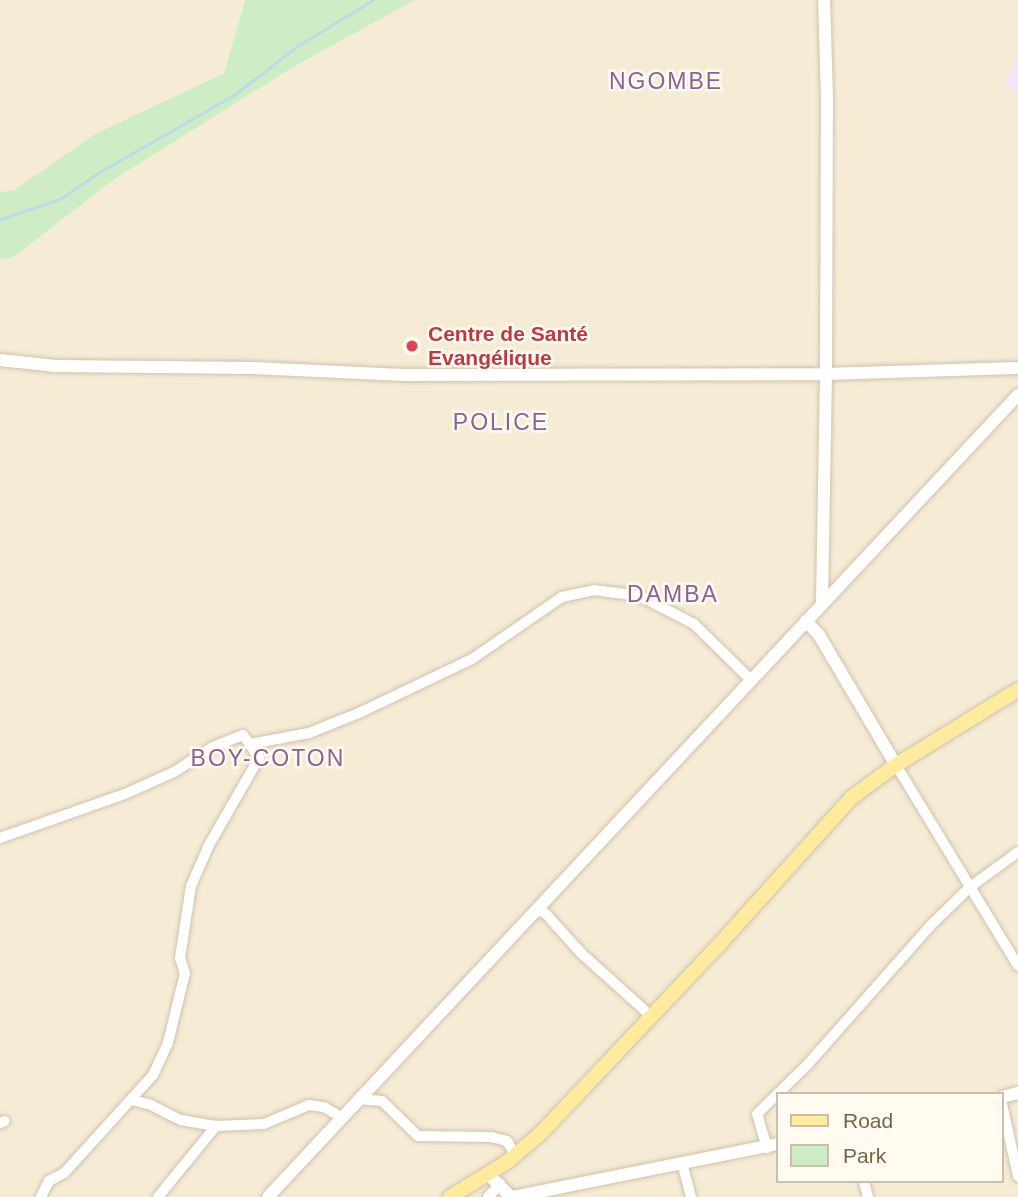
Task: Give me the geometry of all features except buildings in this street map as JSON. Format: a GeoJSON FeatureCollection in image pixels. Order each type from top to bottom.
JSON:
{"type":"FeatureCollection","features":[{"type":"Feature","properties":{"kind":"main road"},"geometry":{"type":"LineString","coordinates":[[450,1197],[494,1180],[515,1155],[541,1133],[651,1016],[851,798],[897,765],[1018,690]]}},
{"type":"Feature","properties":{"kind":"street"},"geometry":{"type":"LineString","coordinates":[[822,603],[827,99],[824,0]]}},
{"type":"Feature","properties":{"kind":"street"},"geometry":{"type":"LineString","coordinates":[[0,360],[56,366],[253,368],[404,375],[826,374],[1018,368]]}},
{"type":"Feature","properties":{"kind":"street"},"geometry":{"type":"LineString","coordinates":[[268,1197],[1018,395]]}},
{"type":"Feature","properties":{"kind":"street"},"geometry":{"type":"LineString","coordinates":[[250,744],[309,733],[361,712],[472,659],[562,597],[594,590],[640,596],[694,624],[750,679]]}},
{"type":"Feature","properties":{"kind":"street"},"geometry":{"type":"LineString","coordinates":[[806,621],[819,635],[1018,966]]}},
{"type":"Feature","properties":{"kind":"street"},"geometry":{"type":"LineString","coordinates":[[0,838],[125,794],[174,772],[213,747],[243,735],[259,758],[209,845],[191,886],[180,958],[185,973],[168,1043],[153,1075],[64,1173],[49,1181],[41,1197]]}},
{"type":"Feature","properties":{"kind":"street"},"geometry":{"type":"LineString","coordinates":[[779,1092],[808,1064],[930,926],[970,887],[1018,852]]}},
{"type":"Feature","properties":{"kind":"street"},"geometry":{"type":"LineString","coordinates":[[537,909],[546,914],[581,953],[651,1016]]}},
{"type":"Feature","properties":{"kind":"street"},"geometry":{"type":"LineString","coordinates":[[488,1197],[494,1180],[512,1197],[773,1146],[757,1114],[776,1095]]}},
{"type":"Feature","properties":{"kind":"street"},"geometry":{"type":"LineString","coordinates":[[358,1099],[382,1101],[418,1136],[507,1141],[515,1155]]}},
{"type":"Feature","properties":{"kind":"street"},"geometry":{"type":"LineString","coordinates":[[131,1100],[149,1104],[181,1121],[216,1126],[264,1124],[309,1105],[324,1107],[342,1118]]}},
{"type":"Feature","properties":{"kind":"street"},"geometry":{"type":"LineString","coordinates":[[1004,1113],[1018,1176]]}},
{"type":"Feature","properties":{"kind":"street"},"geometry":{"type":"LineString","coordinates":[[158,1197],[216,1126]]}},
{"type":"Feature","properties":{"kind":"street"},"geometry":{"type":"LineString","coordinates":[[682,1163],[691,1197]]}},
{"type":"Feature","properties":{"kind":"shaded area"},"geometry":{"type":"Polygon","coordinates":[[[0,0],[245,0],[224,73],[95,134],[14,190],[0,192],[0,0]]]}},
{"type":"Feature","properties":{"kind":"shaded area"},"geometry":{"type":"Polygon","coordinates":[[[415,0],[1018,0],[1018,1197],[0,1197],[0,259],[12,258],[115,179],[290,69],[415,0]]]}},
{"type":"Feature","properties":{"kind":"shaded area"},"geometry":{"type":"Polygon","coordinates":[[[1018,56],[1018,92],[1004,85],[1018,56]]]}},
{"type":"Feature","properties":{"kind":"green space"},"geometry":{"type":"Polygon","coordinates":[[[245,0],[415,0],[290,69],[115,179],[12,258],[0,259],[0,192],[14,190],[95,134],[224,73],[245,0]]]}},
{"type":"Feature","properties":{"kind":"waterway"},"geometry":{"type":"LineString","coordinates":[[0,219],[60,199],[103,170],[234,95],[296,47],[373,0]]}},
{"type":"Feature","properties":{"kind":"place","name":"Centre de Santé Evangélique"},"geometry":{"type":"Point","coordinates":[412,346]}},
{"type":"Feature","properties":{"kind":"district","name":"NGOMBE"},"geometry":{"type":"Point","coordinates":[666,81]}},
{"type":"Feature","properties":{"kind":"district","name":"POLICE"},"geometry":{"type":"Point","coordinates":[501,422]}},
{"type":"Feature","properties":{"kind":"district","name":"DAMBA"},"geometry":{"type":"Point","coordinates":[673,594]}},
{"type":"Feature","properties":{"kind":"district","name":"BOY-COTON"},"geometry":{"type":"Point","coordinates":[268,758]}}]}
